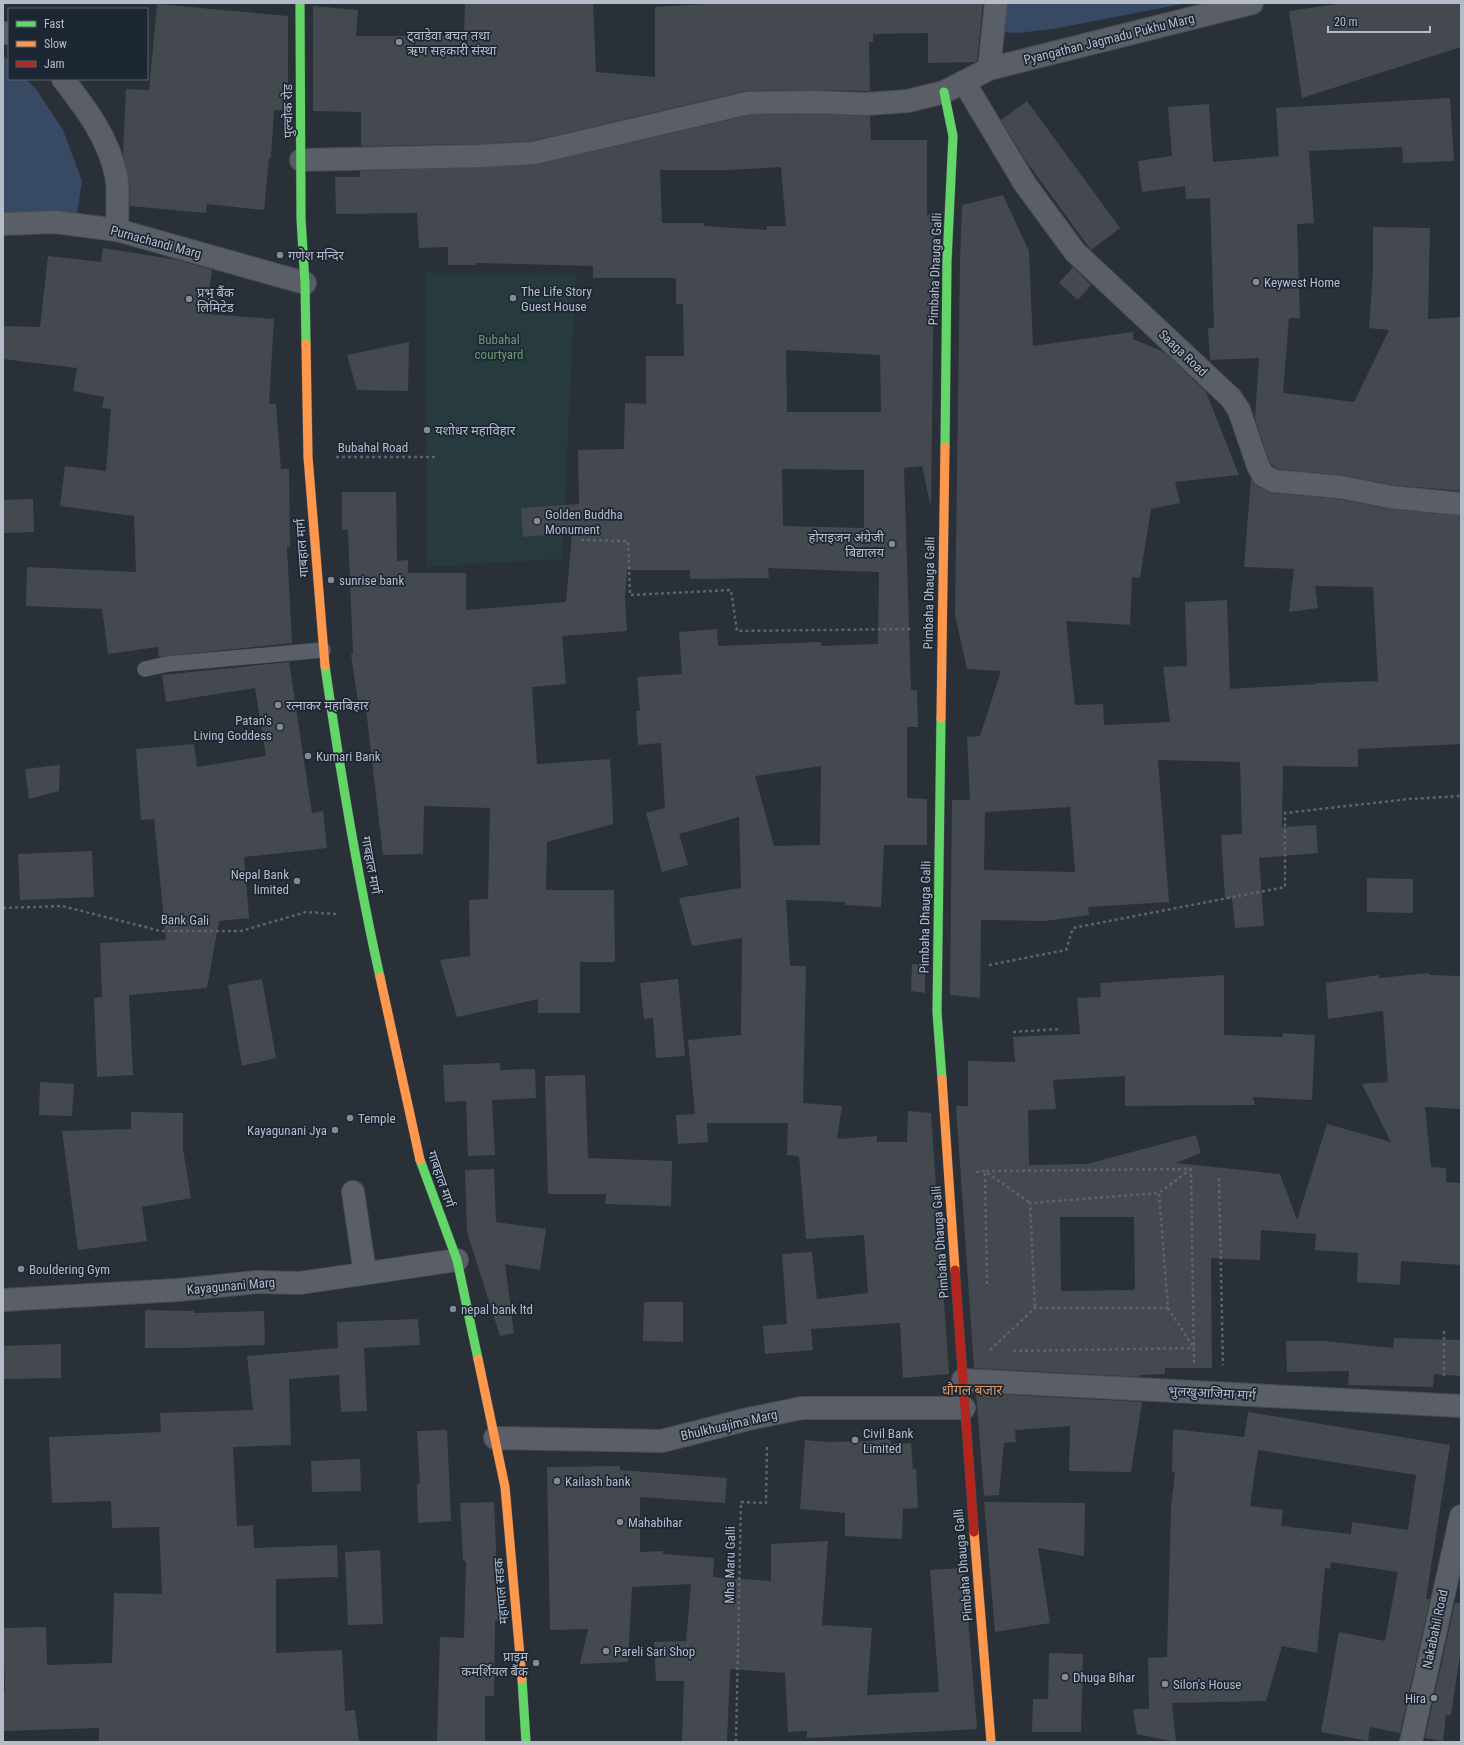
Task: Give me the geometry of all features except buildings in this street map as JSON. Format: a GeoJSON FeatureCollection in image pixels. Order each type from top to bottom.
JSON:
{"type":"FeatureCollection","features":[{"type":"Feature","properties":{"kind":"main road","name":"पुल्चोक रोड"},"geometry":{"type":"LineString","coordinates":[[300,3],[301,219],[305,283]]}},
{"type":"Feature","properties":{"kind":"main road","name":"Pimbaha Dhauga Galli"},"geometry":{"type":"LineString","coordinates":[[944,92],[953,136],[946,261],[937,1012],[964,1408],[991,1742]]}},
{"type":"Feature","properties":{"kind":"main road","name":"गाबहाल मार्ग"},"geometry":{"type":"LineString","coordinates":[[305,283],[308,457],[322,650],[334,728],[366,915],[421,1166],[457,1260],[495,1438]]}},
{"type":"Feature","properties":{"kind":"main road","name":"महापाल सडक"},"geometry":{"type":"LineString","coordinates":[[495,1438],[505,1487],[526,1724],[526,1742]]}},
{"type":"Feature","properties":{"kind":"street"},"geometry":{"type":"LineString","coordinates":[[988,68],[996,3]]}},
{"type":"Feature","properties":{"kind":"street","name":"Pyangathan Jagmadu Pukhu Marg"},"geometry":{"type":"LineString","coordinates":[[301,160],[479,156],[534,153],[748,103],[815,102],[866,104],[901,102],[944,92],[988,68],[1252,3]]}},
{"type":"Feature","properties":{"kind":"street"},"geometry":{"type":"LineString","coordinates":[[64,80],[89,114],[107,143],[117,176],[116,230]]}},
{"type":"Feature","properties":{"kind":"street","name":"Saaga Road"},"geometry":{"type":"LineString","coordinates":[[964,82],[1025,184],[1075,252],[1231,398],[1239,410],[1258,466],[1264,476],[1274,481],[1340,486],[1391,497],[1461,504]]}},
{"type":"Feature","properties":{"kind":"street","name":"Purnachandi Marg"},"geometry":{"type":"LineString","coordinates":[[3,224],[55,222],[116,230],[305,283]]}},
{"type":"Feature","properties":{"kind":"street"},"geometry":{"type":"LineString","coordinates":[[353,1192],[365,1273]]}},
{"type":"Feature","properties":{"kind":"street","name":"Kayagunani Marg"},"geometry":{"type":"LineString","coordinates":[[3,1300],[178,1290],[257,1282],[300,1282],[457,1260]]}},
{"type":"Feature","properties":{"kind":"street","name":"भुलखुआजिमा मार्ग"},"geometry":{"type":"LineString","coordinates":[[963,1380],[1453,1405]]}},
{"type":"Feature","properties":{"kind":"street","name":"Bhulkhuajima Marg"},"geometry":{"type":"LineString","coordinates":[[495,1438],[662,1441],[802,1408],[964,1408]]}},
{"type":"Feature","properties":{"kind":"street","name":"Nakabahil Road"},"geometry":{"type":"LineString","coordinates":[[1410,1742],[1461,1516]]}},
{"type":"Feature","properties":{"kind":"lane"},"geometry":{"type":"LineString","coordinates":[[145,668],[168,664],[322,650]]}},
{"type":"Feature","properties":{"kind":"path","name":"Bubahal Road"},"geometry":{"type":"LineString","coordinates":[[308,457],[438,457]]}},
{"type":"Feature","properties":{"kind":"path"},"geometry":{"type":"LineString","coordinates":[[581,540],[628,541],[630,595],[731,590],[737,631],[942,628]]}},
{"type":"Feature","properties":{"kind":"path"},"geometry":{"type":"LineString","coordinates":[[989,965],[1066,950],[1073,928],[1285,887],[1285,813],[1409,799],[1461,796]]}},
{"type":"Feature","properties":{"kind":"path","name":"Bank Gali"},"geometry":{"type":"LineString","coordinates":[[3,908],[62,906],[161,931],[241,931],[306,912],[366,915]]}},
{"type":"Feature","properties":{"kind":"path"},"geometry":{"type":"LineString","coordinates":[[1013,1032],[1061,1029]]}},
{"type":"Feature","properties":{"kind":"path"},"geometry":{"type":"LineString","coordinates":[[985,1171],[1191,1169]]}},
{"type":"Feature","properties":{"kind":"path"},"geometry":{"type":"LineString","coordinates":[[985,1171],[1030,1203],[1159,1193],[1191,1169]]}},
{"type":"Feature","properties":{"kind":"path"},"geometry":{"type":"LineString","coordinates":[[1191,1169],[1195,1348]]}},
{"type":"Feature","properties":{"kind":"path"},"geometry":{"type":"LineString","coordinates":[[985,1171],[987,1289]]}},
{"type":"Feature","properties":{"kind":"path"},"geometry":{"type":"LineString","coordinates":[[1219,1178],[1224,1394]]}},
{"type":"Feature","properties":{"kind":"path"},"geometry":{"type":"LineString","coordinates":[[1159,1193],[1168,1308],[1195,1348]]}},
{"type":"Feature","properties":{"kind":"path"},"geometry":{"type":"LineString","coordinates":[[1030,1203],[1035,1308]]}},
{"type":"Feature","properties":{"kind":"path"},"geometry":{"type":"LineString","coordinates":[[988,1352],[1035,1308],[1168,1308]]}},
{"type":"Feature","properties":{"kind":"path"},"geometry":{"type":"LineString","coordinates":[[1444,1331],[1453,1405]]}},
{"type":"Feature","properties":{"kind":"path"},"geometry":{"type":"LineString","coordinates":[[988,1344],[988,1352]]}},
{"type":"Feature","properties":{"kind":"path"},"geometry":{"type":"LineString","coordinates":[[1012,1351],[1195,1348]]}},
{"type":"Feature","properties":{"kind":"path"},"geometry":{"type":"LineString","coordinates":[[988,1352],[996,1352]]}},
{"type":"Feature","properties":{"kind":"path","name":"Mha Maru Galli"},"geometry":{"type":"LineString","coordinates":[[736,1742],[741,1502],[766,1503],[768,1416]]}},
{"type":"Feature","properties":{"kind":"green space","name":"Bubahal courtyard"},"geometry":{"type":"Polygon","coordinates":[[[426,273],[576,273],[562,559],[427,567],[426,273]]]}},
{"type":"Feature","properties":{"kind":"water"},"geometry":{"type":"Polygon","coordinates":[[[1001,3],[1187,3],[1053,29],[1018,33],[998,32],[1001,3]]]}},
{"type":"Feature","properties":{"kind":"water"},"geometry":{"type":"Polygon","coordinates":[[[3,55],[8,60],[8,80],[27,80],[36,89],[63,130],[82,181],[76,221],[3,221],[3,55]]]}},
{"type":"Feature","properties":{"kind":"traffic: fast"},"geometry":{"type":"LineString","coordinates":[[300,3],[301,219],[305,283],[306,344]]}},
{"type":"Feature","properties":{"kind":"traffic: fast"},"geometry":{"type":"LineString","coordinates":[[944,92],[953,136],[947,261],[945,447]]}},
{"type":"Feature","properties":{"kind":"traffic: fast"},"geometry":{"type":"LineString","coordinates":[[325,666],[350,822],[380,977]]}},
{"type":"Feature","properties":{"kind":"traffic: fast"},"geometry":{"type":"LineString","coordinates":[[941,718],[937,1012],[942,1079]]}},
{"type":"Feature","properties":{"kind":"traffic: fast"},"geometry":{"type":"LineString","coordinates":[[420,1160],[457,1260],[478,1359]]}},
{"type":"Feature","properties":{"kind":"traffic: fast"},"geometry":{"type":"LineString","coordinates":[[522,1679],[526,1742]]}},
{"type":"Feature","properties":{"kind":"traffic: slow"},"geometry":{"type":"LineString","coordinates":[[306,344],[308,457],[325,666]]}},
{"type":"Feature","properties":{"kind":"traffic: slow"},"geometry":{"type":"LineString","coordinates":[[941,718],[945,447]]}},
{"type":"Feature","properties":{"kind":"traffic: slow"},"geometry":{"type":"LineString","coordinates":[[380,977],[420,1160]]}},
{"type":"Feature","properties":{"kind":"traffic: slow"},"geometry":{"type":"LineString","coordinates":[[942,1079],[955,1270]]}},
{"type":"Feature","properties":{"kind":"traffic: slow"},"geometry":{"type":"LineString","coordinates":[[478,1359],[505,1487],[522,1679]]}},
{"type":"Feature","properties":{"kind":"traffic: slow"},"geometry":{"type":"LineString","coordinates":[[974,1532],[991,1742]]}},
{"type":"Feature","properties":{"kind":"traffic: jam"},"geometry":{"type":"LineString","coordinates":[[955,1270],[974,1532]]}},
{"type":"Feature","properties":{"kind":"place","name":"ट्वाडेवा बचत तथा ऋण सहकारी संस्था"},"geometry":{"type":"Point","coordinates":[399,42]}},
{"type":"Feature","properties":{"kind":"place","name":"गणेश मन्दिर"},"geometry":{"type":"Point","coordinates":[280,255]}},
{"type":"Feature","properties":{"kind":"place","name":"Keywest Home"},"geometry":{"type":"Point","coordinates":[1256,282]}},
{"type":"Feature","properties":{"kind":"place","name":"The Life Story Guest House"},"geometry":{"type":"Point","coordinates":[513,298]}},
{"type":"Feature","properties":{"kind":"place","name":"प्रभु बैंक लिमिटेड"},"geometry":{"type":"Point","coordinates":[189,299]}},
{"type":"Feature","properties":{"kind":"place","name":"यशोधर महाविहार"},"geometry":{"type":"Point","coordinates":[427,430]}},
{"type":"Feature","properties":{"kind":"place","name":"Golden Buddha Monument"},"geometry":{"type":"Point","coordinates":[537,521]}},
{"type":"Feature","properties":{"kind":"place","name":"होराइजन अंग्रेजी बिद्यालय"},"geometry":{"type":"Point","coordinates":[892,544]}},
{"type":"Feature","properties":{"kind":"place","name":"sunrise bank"},"geometry":{"type":"Point","coordinates":[331,580]}},
{"type":"Feature","properties":{"kind":"place","name":"रत्नाकर महाबिहार"},"geometry":{"type":"Point","coordinates":[278,705]}},
{"type":"Feature","properties":{"kind":"place","name":"Patan's Living Goddess"},"geometry":{"type":"Point","coordinates":[280,727]}},
{"type":"Feature","properties":{"kind":"place","name":"Kumari Bank"},"geometry":{"type":"Point","coordinates":[308,756]}},
{"type":"Feature","properties":{"kind":"place","name":"Nepal Bank limited"},"geometry":{"type":"Point","coordinates":[297,881]}},
{"type":"Feature","properties":{"kind":"place","name":"Temple"},"geometry":{"type":"Point","coordinates":[350,1118]}},
{"type":"Feature","properties":{"kind":"place","name":"Kayagunani Jya"},"geometry":{"type":"Point","coordinates":[335,1130]}},
{"type":"Feature","properties":{"kind":"place","name":"Bouldering Gym"},"geometry":{"type":"Point","coordinates":[21,1269]}},
{"type":"Feature","properties":{"kind":"place","name":"nepal bank ltd"},"geometry":{"type":"Point","coordinates":[453,1309]}},
{"type":"Feature","properties":{"kind":"place","name":"Civil Bank Limited"},"geometry":{"type":"Point","coordinates":[855,1440]}},
{"type":"Feature","properties":{"kind":"place","name":"Kailash bank"},"geometry":{"type":"Point","coordinates":[557,1481]}},
{"type":"Feature","properties":{"kind":"place","name":"Mahabihar"},"geometry":{"type":"Point","coordinates":[620,1522]}},
{"type":"Feature","properties":{"kind":"place","name":"Pareli Sari Shop"},"geometry":{"type":"Point","coordinates":[606,1651]}},
{"type":"Feature","properties":{"kind":"place","name":"प्राइम कमर्शियल बैंक"},"geometry":{"type":"Point","coordinates":[536,1663]}},
{"type":"Feature","properties":{"kind":"place","name":"Dhuga Bihar"},"geometry":{"type":"Point","coordinates":[1065,1677]}},
{"type":"Feature","properties":{"kind":"place","name":"Silon's House"},"geometry":{"type":"Point","coordinates":[1165,1684]}},
{"type":"Feature","properties":{"kind":"place","name":"Hira"},"geometry":{"type":"Point","coordinates":[1434,1698]}},
{"type":"Feature","properties":{"kind":"district","name":"धौगल बजार"},"geometry":{"type":"Point","coordinates":[972,1390]}}]}
